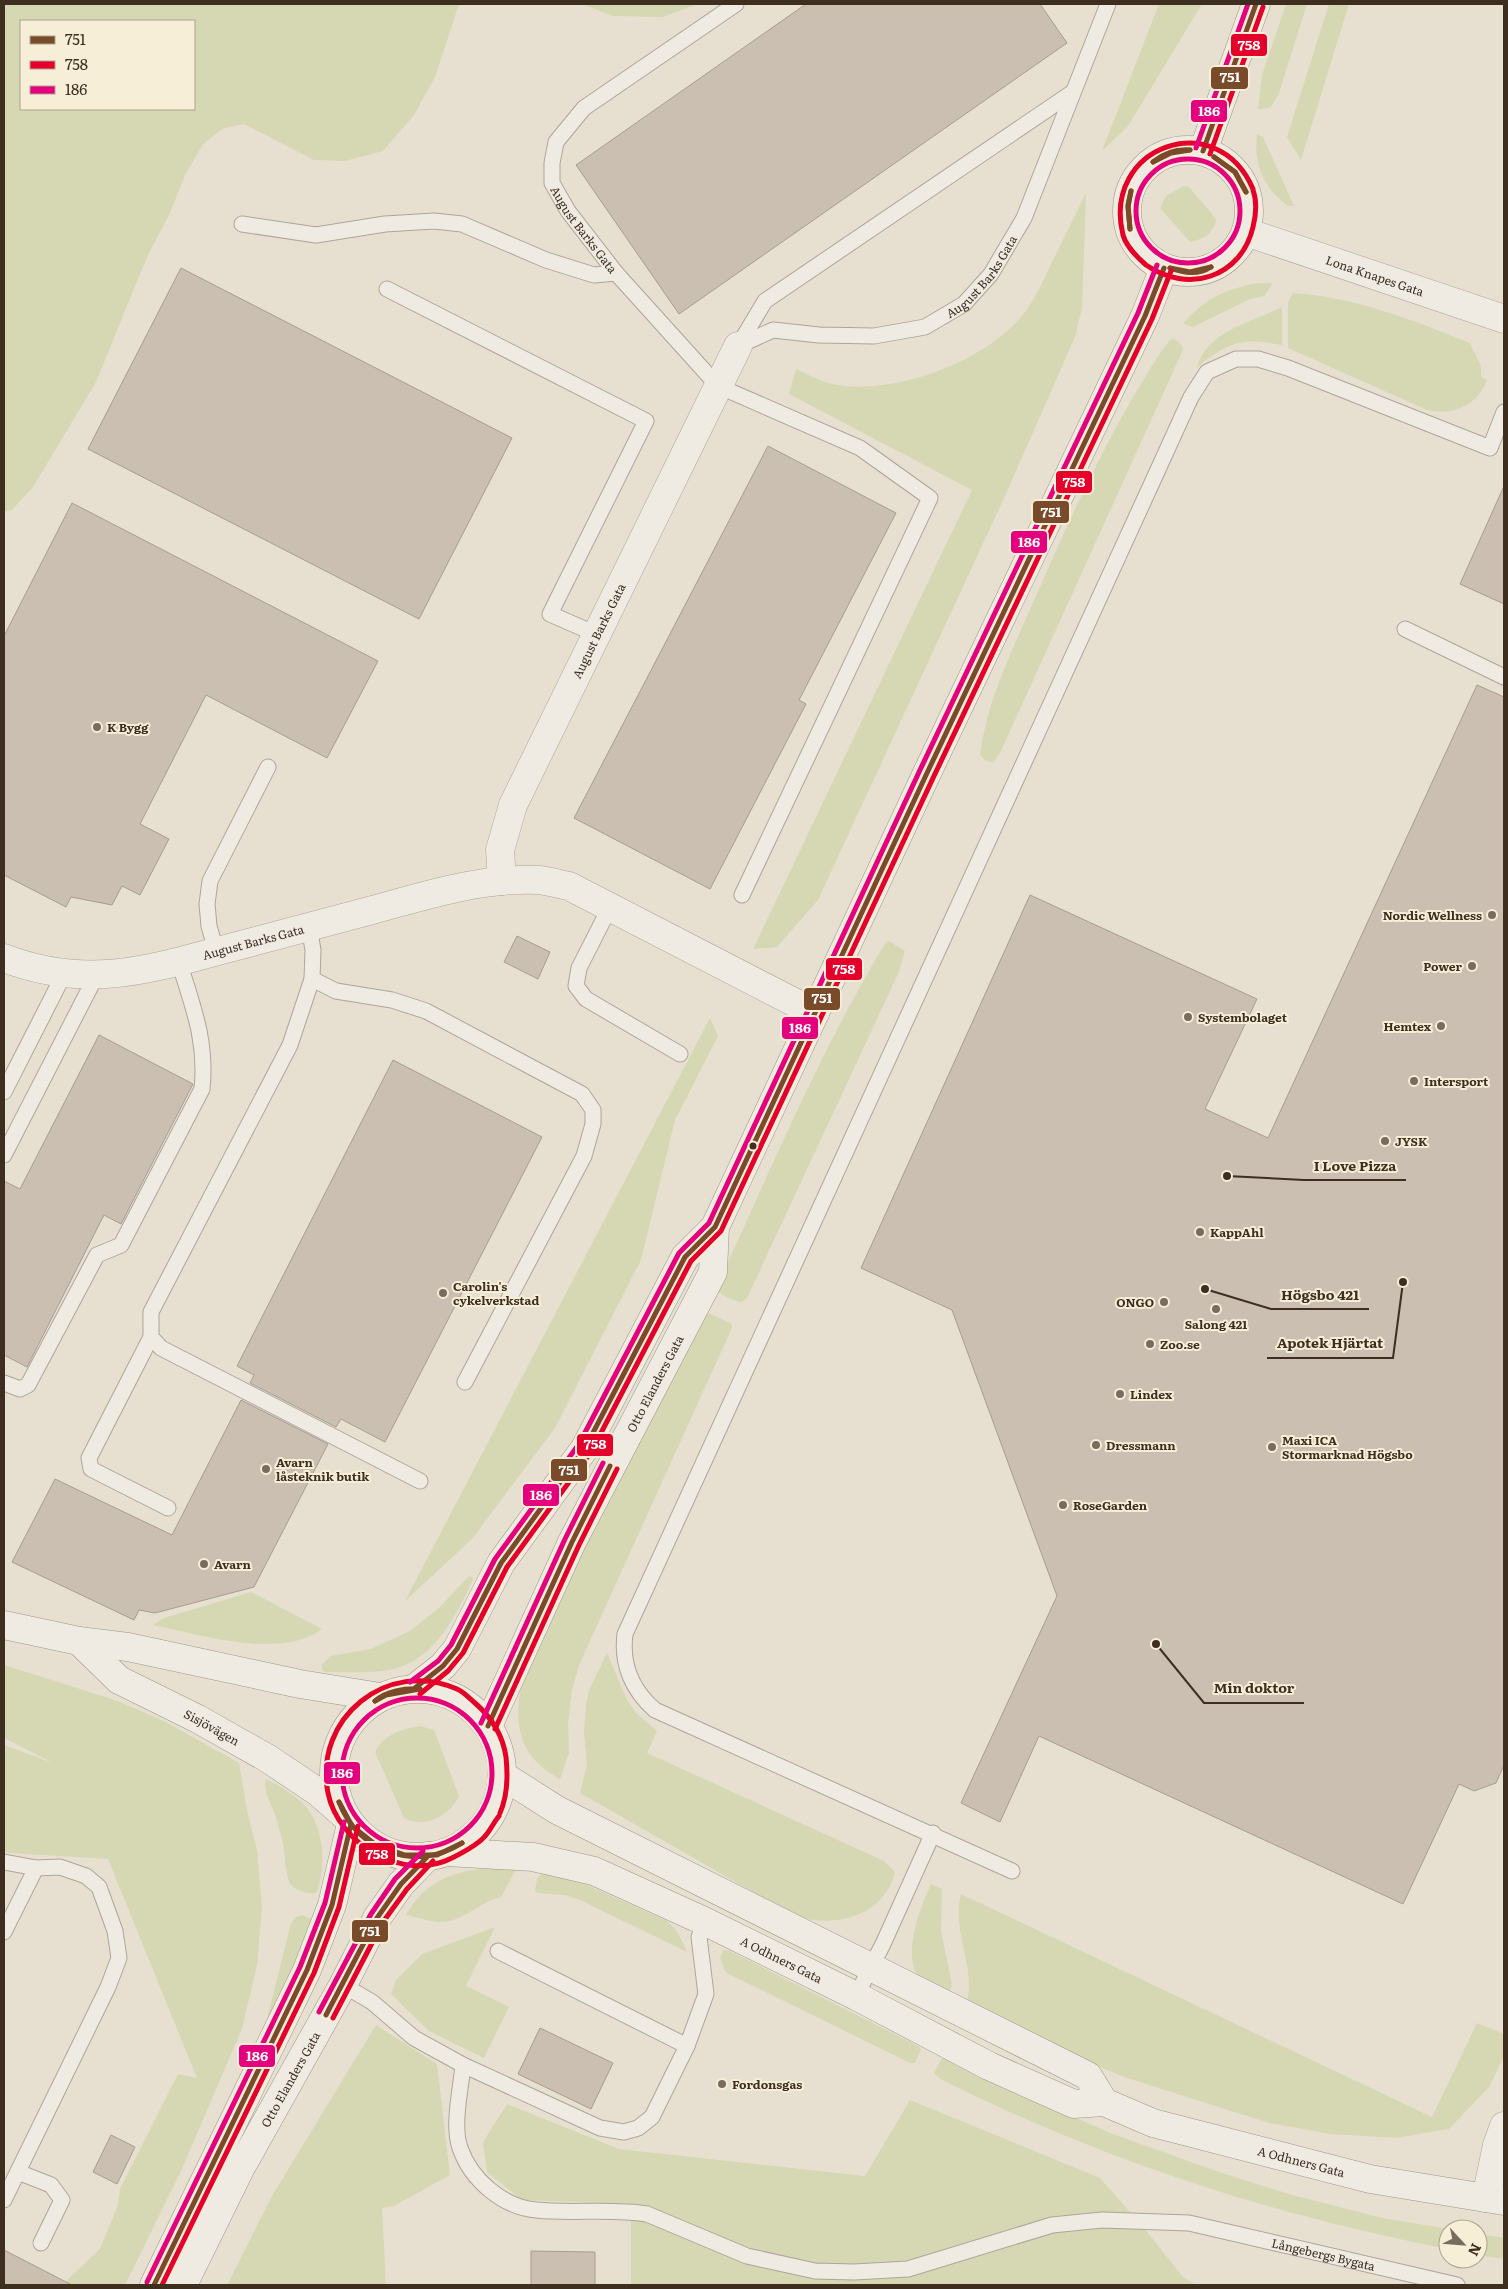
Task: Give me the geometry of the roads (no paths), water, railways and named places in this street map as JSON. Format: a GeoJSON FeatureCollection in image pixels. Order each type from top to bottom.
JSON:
{"type":"FeatureCollection","features":[{"type":"Feature","properties":{"kind":"street"},"geometry":{"type":"LineString","coordinates":[[1203,151],[1256,4]]}},
{"type":"Feature","properties":{"kind":"street"},"geometry":{"type":"LineString","coordinates":[[1180,150],[1203,151],[1221,160],[1236,174],[1246,192],[1249,212],[1246,232],[1238,246],[1227,258],[1213,267],[1197,272],[1180,272],[1164,268],[1145,255],[1132,236],[1127,215],[1130,192],[1141,172],[1159,157],[1180,150]]}},
{"type":"Feature","properties":{"kind":"street","name":"Lona Knapes Gata"},"geometry":{"type":"LineString","coordinates":[[1246,232],[1504,319]]}},
{"type":"Feature","properties":{"kind":"street","name":"Otto Elanders Gata"},"geometry":{"type":"LineString","coordinates":[[415,1688],[444,1666],[457,1649],[502,1563],[585,1448],[685,1256],[715,1227],[931,764],[1145,316],[1164,268]]}},
{"type":"Feature","properties":{"kind":"street","name":"August Barks Gata"},"geometry":{"type":"LineString","coordinates":[[502,881],[500,850],[513,804],[738,346]]}},
{"type":"Feature","properties":{"kind":"street","name":"August Barks Gata"},"geometry":{"type":"LineString","coordinates":[[4,958],[20,964],[64,974],[120,974],[179,962],[434,894],[502,881],[540,880],[569,886],[816,1013]]}},
{"type":"Feature","properties":{"kind":"street","name":"Otto Elanders Gata"},"geometry":{"type":"LineString","coordinates":[[488,1726],[579,1526],[713,1272],[715,1227]]}},
{"type":"Feature","properties":{"kind":"street"},"geometry":{"type":"LineString","coordinates":[[4,1625],[79,1641],[128,1647],[300,1684],[380,1697]]}},
{"type":"Feature","properties":{"kind":"street","name":"Sisjövägen"},"geometry":{"type":"LineString","coordinates":[[79,1641],[119,1680],[198,1719],[267,1758],[318,1792],[348,1820]]}},
{"type":"Feature","properties":{"kind":"street","name":"Otto Elanders Gata"},"geometry":{"type":"LineString","coordinates":[[182,2285],[240,2169],[344,1985],[377,1918],[401,1884],[438,1854],[468,1840],[486,1822],[498,1800],[502,1775],[499,1749],[488,1726],[472,1708],[451,1695],[440,1691],[415,1688],[401,1690],[380,1697],[358,1714],[346,1730],[337,1749],[333,1776],[339,1803],[348,1820],[366,1840],[385,1851],[414,1857],[438,1854]]}},
{"type":"Feature","properties":{"kind":"street"},"geometry":{"type":"LineString","coordinates":[[502,1775],[557,1810],[872,1966],[948,2007],[1088,2076],[1104,2102]]}},
{"type":"Feature","properties":{"kind":"street"},"geometry":{"type":"LineString","coordinates":[[154,2285],[307,1970],[332,1905],[348,1820]]}},
{"type":"Feature","properties":{"kind":"street","name":"A Odhners Gata"},"geometry":{"type":"LineString","coordinates":[[438,1854],[533,1857],[594,1871],[706,1922],[856,1996],[988,2066],[1074,2104],[1104,2102],[1153,2123],[1370,2180],[1495,2200]]}},
{"type":"Feature","properties":{"kind":"street"},"geometry":{"type":"LineString","coordinates":[[1495,2200],[1497,2145],[1504,2126]]}},
{"type":"Feature","properties":{"kind":"lane","name":"August Barks Gata"},"geometry":{"type":"LineString","coordinates":[[718,386],[616,273],[568,211],[552,182],[552,163],[556,142],[584,108],[736,4]]}},
{"type":"Feature","properties":{"kind":"lane","name":"August Barks Gata"},"geometry":{"type":"LineString","coordinates":[[738,346],[773,330],[819,335],[874,336],[925,327],[964,304],[991,274],[1024,218],[1108,4]]}},
{"type":"Feature","properties":{"kind":"lane","name":"August Barks Gata"},"geometry":{"type":"LineString","coordinates":[[738,346],[765,301],[1073,92]]}},
{"type":"Feature","properties":{"kind":"lane"},"geometry":{"type":"LineString","coordinates":[[242,224],[316,236],[384,224],[434,221],[462,224],[546,260],[594,275],[616,273]]}},
{"type":"Feature","properties":{"kind":"lane"},"geometry":{"type":"LineString","coordinates":[[387,289],[646,421],[550,614],[596,634]]}},
{"type":"Feature","properties":{"kind":"lane"},"geometry":{"type":"LineString","coordinates":[[1012,1871],[933,1833],[655,1710],[635,1688],[624,1654],[625,1634],[635,1608],[1156,474],[1192,397],[1207,372],[1236,358],[1258,360],[1288,368],[1490,448],[1504,412]]}},
{"type":"Feature","properties":{"kind":"lane"},"geometry":{"type":"LineString","coordinates":[[718,386],[860,448],[930,498],[742,895]]}},
{"type":"Feature","properties":{"kind":"lane"},"geometry":{"type":"LineString","coordinates":[[1405,630],[1504,677]]}},
{"type":"Feature","properties":{"kind":"lane"},"geometry":{"type":"LineString","coordinates":[[216,952],[209,926],[207,904],[210,880],[268,768]]}},
{"type":"Feature","properties":{"kind":"lane"},"geometry":{"type":"LineString","coordinates":[[610,907],[578,968],[576,986],[586,998],[680,1054]]}},
{"type":"Feature","properties":{"kind":"lane"},"geometry":{"type":"LineString","coordinates":[[168,1508],[91,1470],[89,1458],[151,1337],[151,1312],[290,1045],[312,978],[313,950],[309,927]]}},
{"type":"Feature","properties":{"kind":"lane"},"geometry":{"type":"LineString","coordinates":[[4,1383],[20,1389],[28,1385],[97,1255],[121,1245],[202,1089],[204,1066],[202,1040],[179,962]]}},
{"type":"Feature","properties":{"kind":"lane"},"geometry":{"type":"LineString","coordinates":[[4,1092],[64,974]]}},
{"type":"Feature","properties":{"kind":"lane"},"geometry":{"type":"LineString","coordinates":[[4,1155],[97,974]]}},
{"type":"Feature","properties":{"kind":"lane"},"geometry":{"type":"LineString","coordinates":[[312,978],[336,991],[392,1000],[426,1011],[582,1094],[593,1110],[593,1124],[584,1156],[465,1382]]}},
{"type":"Feature","properties":{"kind":"lane"},"geometry":{"type":"LineString","coordinates":[[151,1337],[161,1348],[420,1482]]}},
{"type":"Feature","properties":{"kind":"lane"},"geometry":{"type":"LineString","coordinates":[[856,1996],[872,1966],[933,1833]]}},
{"type":"Feature","properties":{"kind":"lane"},"geometry":{"type":"LineString","coordinates":[[4,1862],[36,1868],[60,1867],[86,1876],[99,1887],[115,1931],[119,1958],[108,1987],[4,2200]]}},
{"type":"Feature","properties":{"kind":"lane"},"geometry":{"type":"LineString","coordinates":[[4,1932],[36,1868]]}},
{"type":"Feature","properties":{"kind":"lane"},"geometry":{"type":"LineString","coordinates":[[344,1985],[372,2002],[414,2038],[463,2065],[600,2128],[624,2132],[638,2128],[652,2117],[687,2046],[706,1994],[700,1937],[706,1922]]}},
{"type":"Feature","properties":{"kind":"lane"},"geometry":{"type":"LineString","coordinates":[[498,1952],[687,2046]]}},
{"type":"Feature","properties":{"kind":"lane","name":"Långebergs Bygata"},"geometry":{"type":"LineString","coordinates":[[463,2065],[457,2122],[460,2148],[475,2174],[491,2191],[510,2204],[535,2210],[647,2214],[747,2256],[815,2271],[854,2272],[908,2268],[1052,2225],[1102,2220],[1189,2223],[1457,2285]]}},
{"type":"Feature","properties":{"kind":"lane"},"geometry":{"type":"LineString","coordinates":[[18,2172],[51,2185],[62,2200],[41,2242]]}},
{"type":"Feature","properties":{"kind":"place","name":"K Bygg"},"geometry":{"type":"Point","coordinates":[97,727]}},
{"type":"Feature","properties":{"kind":"place","name":"Nordic Wellness"},"geometry":{"type":"Point","coordinates":[1492,915]}},
{"type":"Feature","properties":{"kind":"place","name":"Power"},"geometry":{"type":"Point","coordinates":[1472,966]}},
{"type":"Feature","properties":{"kind":"place","name":"Systembolaget"},"geometry":{"type":"Point","coordinates":[1188,1017]}},
{"type":"Feature","properties":{"kind":"place","name":"Hemtex"},"geometry":{"type":"Point","coordinates":[1441,1026]}},
{"type":"Feature","properties":{"kind":"place","name":"Intersport"},"geometry":{"type":"Point","coordinates":[1414,1081]}},
{"type":"Feature","properties":{"kind":"place","name":"JYSK"},"geometry":{"type":"Point","coordinates":[1385,1141]}},
{"type":"Feature","properties":{"kind":"place","name":"I Love Pizza"},"geometry":{"type":"Point","coordinates":[1227,1176]}},
{"type":"Feature","properties":{"kind":"place","name":"KappAhl"},"geometry":{"type":"Point","coordinates":[1200,1232]}},
{"type":"Feature","properties":{"kind":"place","name":"Apotek Hjärtat"},"geometry":{"type":"Point","coordinates":[1403,1282]}},
{"type":"Feature","properties":{"kind":"place","name":"Högsbo 421"},"geometry":{"type":"Point","coordinates":[1205,1289]}},
{"type":"Feature","properties":{"kind":"place","name":"Carolin's cykelverkstad"},"geometry":{"type":"Point","coordinates":[443,1293]}},
{"type":"Feature","properties":{"kind":"place","name":"ONGO"},"geometry":{"type":"Point","coordinates":[1164,1302]}},
{"type":"Feature","properties":{"kind":"place","name":"Salong 421"},"geometry":{"type":"Point","coordinates":[1216,1309]}},
{"type":"Feature","properties":{"kind":"place","name":"Zoo.se"},"geometry":{"type":"Point","coordinates":[1150,1344]}},
{"type":"Feature","properties":{"kind":"place","name":"Lindex"},"geometry":{"type":"Point","coordinates":[1120,1394]}},
{"type":"Feature","properties":{"kind":"place","name":"Dressmann"},"geometry":{"type":"Point","coordinates":[1096,1445]}},
{"type":"Feature","properties":{"kind":"place","name":"Maxi ICA Stormarknad Högsbo"},"geometry":{"type":"Point","coordinates":[1272,1447]}},
{"type":"Feature","properties":{"kind":"place","name":"Avarn låsteknik butik"},"geometry":{"type":"Point","coordinates":[266,1469]}},
{"type":"Feature","properties":{"kind":"place","name":"RoseGarden"},"geometry":{"type":"Point","coordinates":[1063,1505]}},
{"type":"Feature","properties":{"kind":"place","name":"Avarn"},"geometry":{"type":"Point","coordinates":[204,1564]}},
{"type":"Feature","properties":{"kind":"place","name":"Min doktor"},"geometry":{"type":"Point","coordinates":[1156,1644]}},
{"type":"Feature","properties":{"kind":"place","name":"Fordonsgas"},"geometry":{"type":"Point","coordinates":[722,2084]}}]}
